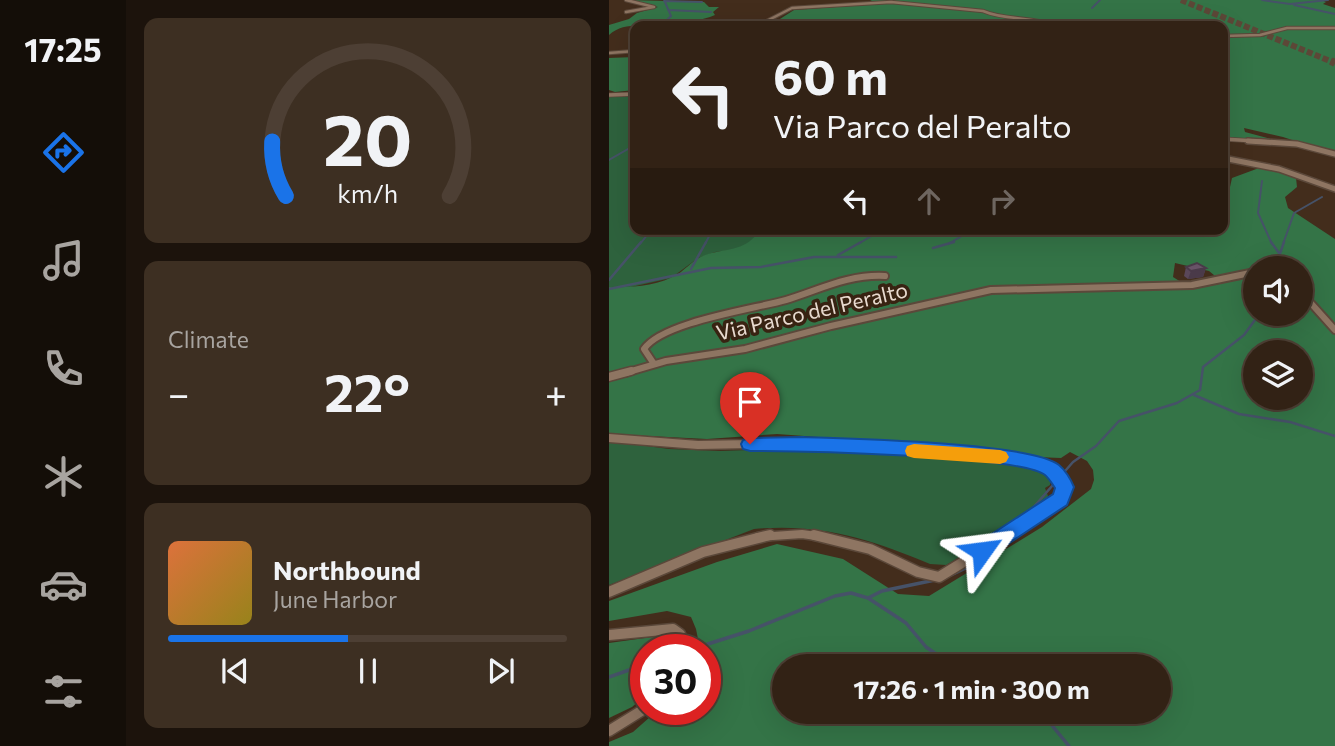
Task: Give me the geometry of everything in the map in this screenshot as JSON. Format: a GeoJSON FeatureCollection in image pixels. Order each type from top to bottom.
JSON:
{"type":"FeatureCollection","features":[{"type":"Feature","properties":{"kind":"street"},"geometry":{"type":"LineString","coordinates":[[626,0],[654,7],[626,12]]}},
{"type":"Feature","properties":{"kind":"street"},"geometry":{"type":"LineString","coordinates":[[772,21],[788,9],[902,2],[981,10],[992,15],[1045,21]]}},
{"type":"Feature","properties":{"kind":"street"},"geometry":{"type":"LineString","coordinates":[[1228,36],[1260,35],[1294,27],[1335,28]]}},
{"type":"Feature","properties":{"kind":"street"},"geometry":{"type":"LineString","coordinates":[[609,55],[630,53]]}},
{"type":"Feature","properties":{"kind":"street"},"geometry":{"type":"LineString","coordinates":[[609,95],[630,94]]}},
{"type":"Feature","properties":{"kind":"street"},"geometry":{"type":"LineString","coordinates":[[1228,139],[1297,144],[1335,154]]}},
{"type":"Feature","properties":{"kind":"street"},"geometry":{"type":"LineString","coordinates":[[1228,159],[1279,169],[1335,189]]}},
{"type":"Feature","properties":{"kind":"street","name":"Via Parco del Peralto"},"geometry":{"type":"LineString","coordinates":[[609,377],[655,364],[735,351],[822,328],[991,290],[1192,285],[1243,274]]}},
{"type":"Feature","properties":{"kind":"street","name":"Via Parco del Peralto"},"geometry":{"type":"LineString","coordinates":[[655,364],[644,349],[656,338],[703,318],[754,310],[860,277],[885,276]]}},
{"type":"Feature","properties":{"kind":"street"},"geometry":{"type":"LineString","coordinates":[[968,288],[977,290],[977,294]]}},
{"type":"Feature","properties":{"kind":"street"},"geometry":{"type":"LineString","coordinates":[[1313,305],[1335,330]]}},
{"type":"Feature","properties":{"kind":"street"},"geometry":{"type":"LineString","coordinates":[[609,438],[698,445],[803,443],[984,455],[1042,466],[1052,470],[1065,487],[1056,505],[939,577],[924,575],[864,547],[803,534],[759,537],[719,548],[609,592]]}},
{"type":"Feature","properties":{"kind":"street"},"geometry":{"type":"LineString","coordinates":[[609,635],[673,629],[680,634]]}},
{"type":"Feature","properties":{"kind":"street"},"geometry":{"type":"LineString","coordinates":[[609,732],[630,718]]}},
{"type":"Feature","properties":{"kind":"green space"},"geometry":{"type":"Polygon","coordinates":[[[629,0],[704,2],[709,7],[719,7],[713,12],[715,15],[696,21],[630,21],[630,26],[609,35],[609,25],[658,7],[629,0]]]}},
{"type":"Feature","properties":{"kind":"green space"},"geometry":{"type":"Polygon","coordinates":[[[870,0],[1321,0],[1326,2],[1323,4],[1335,8],[1335,154],[1244,128],[1245,132],[1275,140],[1228,139],[1228,21],[777,21],[794,10],[878,4],[870,0]]]}},
{"type":"Feature","properties":{"kind":"green space"},"geometry":{"type":"Polygon","coordinates":[[[630,57],[630,90],[609,90],[609,58],[630,57]]]}},
{"type":"Feature","properties":{"kind":"green space"},"geometry":{"type":"Polygon","coordinates":[[[630,95],[630,235],[761,235],[741,249],[715,252],[698,258],[671,278],[622,289],[609,287],[609,96],[630,95]]]}},
{"type":"Feature","properties":{"kind":"green space"},"geometry":{"type":"Polygon","coordinates":[[[1259,168],[1289,174],[1296,178],[1297,187],[1285,197],[1288,208],[1335,239],[1335,746],[609,746],[609,742],[633,732],[641,725],[721,725],[721,634],[697,634],[691,617],[667,611],[609,621],[609,601],[717,562],[777,544],[843,559],[898,594],[929,596],[1042,527],[1091,489],[1094,480],[1093,470],[1087,461],[1070,452],[1061,458],[1036,457],[968,448],[777,434],[707,439],[609,434],[609,287],[662,281],[678,274],[701,257],[740,246],[756,235],[1228,235],[1228,190],[1232,178],[1259,168]],[[1175,263],[1173,277],[1189,287],[1220,280],[1209,271],[1175,263]]]}},
{"type":"Feature","properties":{"kind":"green space"},"geometry":{"type":"Polygon","coordinates":[[[609,441],[669,449],[720,451],[811,448],[979,460],[1037,468],[1051,480],[1050,485],[1045,488],[1048,496],[1041,509],[946,565],[930,564],[865,540],[823,531],[801,528],[754,529],[609,585],[609,441]]]}},
{"type":"Feature","properties":{"kind":"green space"},"geometry":{"type":"Polygon","coordinates":[[[630,640],[630,708],[609,718],[609,643],[630,640]]]}},
{"type":"Feature","properties":{"kind":"building"},"geometry":{"type":"Polygon","coordinates":[[[1197,263],[1206,268],[1191,271],[1186,267],[1197,263]]]}},
{"type":"Feature","properties":{"kind":"waterway"},"geometry":{"type":"LineString","coordinates":[[1092,8],[1100,0]]}},
{"type":"Feature","properties":{"kind":"waterway"},"geometry":{"type":"LineString","coordinates":[[1262,0],[1290,4],[1328,0]]}},
{"type":"Feature","properties":{"kind":"waterway"},"geometry":{"type":"LineString","coordinates":[[664,1],[702,2]]}},
{"type":"Feature","properties":{"kind":"waterway"},"geometry":{"type":"LineString","coordinates":[[665,2],[668,10]]}},
{"type":"Feature","properties":{"kind":"waterway"},"geometry":{"type":"LineString","coordinates":[[1294,5],[1335,14]]}},
{"type":"Feature","properties":{"kind":"waterway"},"geometry":{"type":"LineString","coordinates":[[666,21],[671,16],[668,10]]}},
{"type":"Feature","properties":{"kind":"waterway"},"geometry":{"type":"LineString","coordinates":[[668,10],[711,12]]}},
{"type":"Feature","properties":{"kind":"waterway"},"geometry":{"type":"LineString","coordinates":[[609,160],[630,148]]}},
{"type":"Feature","properties":{"kind":"waterway"},"geometry":{"type":"LineString","coordinates":[[1262,181],[1258,213],[1271,242]]}},
{"type":"Feature","properties":{"kind":"waterway"},"geometry":{"type":"LineString","coordinates":[[1283,244],[1294,213],[1322,197]]}},
{"type":"Feature","properties":{"kind":"waterway"},"geometry":{"type":"LineString","coordinates":[[640,244],[647,235]]}},
{"type":"Feature","properties":{"kind":"waterway"},"geometry":{"type":"LineString","coordinates":[[705,244],[710,235]]}},
{"type":"Feature","properties":{"kind":"waterway"},"geometry":{"type":"LineString","coordinates":[[858,244],[873,235]]}},
{"type":"Feature","properties":{"kind":"waterway"},"geometry":{"type":"LineString","coordinates":[[949,243],[964,235]]}},
{"type":"Feature","properties":{"kind":"waterway"},"geometry":{"type":"LineString","coordinates":[[609,280],[641,242]]}},
{"type":"Feature","properties":{"kind":"waterway"},"geometry":{"type":"LineString","coordinates":[[691,269],[706,242]]}},
{"type":"Feature","properties":{"kind":"waterway"},"geometry":{"type":"LineString","coordinates":[[838,255],[861,242]]}},
{"type":"Feature","properties":{"kind":"waterway"},"geometry":{"type":"LineString","coordinates":[[949,243],[954,242]]}},
{"type":"Feature","properties":{"kind":"waterway"},"geometry":{"type":"LineString","coordinates":[[1271,242],[1279,253]]}},
{"type":"Feature","properties":{"kind":"waterway"},"geometry":{"type":"LineString","coordinates":[[1279,256],[1284,242]]}},
{"type":"Feature","properties":{"kind":"waterway"},"geometry":{"type":"LineString","coordinates":[[933,248],[949,243]]}},
{"type":"Feature","properties":{"kind":"waterway"},"geometry":{"type":"LineString","coordinates":[[609,289],[711,268],[761,267],[814,257],[896,257]]}},
{"type":"Feature","properties":{"kind":"waterway"},"geometry":{"type":"LineString","coordinates":[[1018,525],[1073,462],[1096,446],[1119,421],[1177,403],[1200,390],[1203,367],[1244,335],[1251,326]]}},
{"type":"Feature","properties":{"kind":"waterway"},"geometry":{"type":"LineString","coordinates":[[1194,395],[1239,414],[1290,422],[1335,436]]}},
{"type":"Feature","properties":{"kind":"waterway"},"geometry":{"type":"LineString","coordinates":[[951,575],[974,564],[987,553]]}},
{"type":"Feature","properties":{"kind":"waterway"},"geometry":{"type":"LineString","coordinates":[[868,598],[882,591],[935,580]]}},
{"type":"Feature","properties":{"kind":"waterway"},"geometry":{"type":"LineString","coordinates":[[721,640],[835,596],[851,593],[868,598]]}},
{"type":"Feature","properties":{"kind":"waterway"},"geometry":{"type":"LineString","coordinates":[[868,598],[906,623],[926,647],[936,654]]}},
{"type":"Feature","properties":{"kind":"waterway"},"geometry":{"type":"LineString","coordinates":[[609,677],[630,670]]}},
{"type":"Feature","properties":{"kind":"waterway"},"geometry":{"type":"LineString","coordinates":[[1051,724],[1069,746]]}},
{"type":"Feature","properties":{"kind":"tunnel"},"geometry":{"type":"LineString","coordinates":[[1181,0],[1335,63],[1331,61]]}},
{"type":"Feature","properties":{"kind":"slow traffic"},"geometry":{"type":"LineString","coordinates":[[914,451],[1000,457]]}},
{"type":"Feature","properties":{"kind":"route"},"geometry":{"type":"LineString","coordinates":[[750,444],[803,443],[984,455],[1032,462],[1052,470],[1065,487],[1056,505],[982,551]]}}]}
